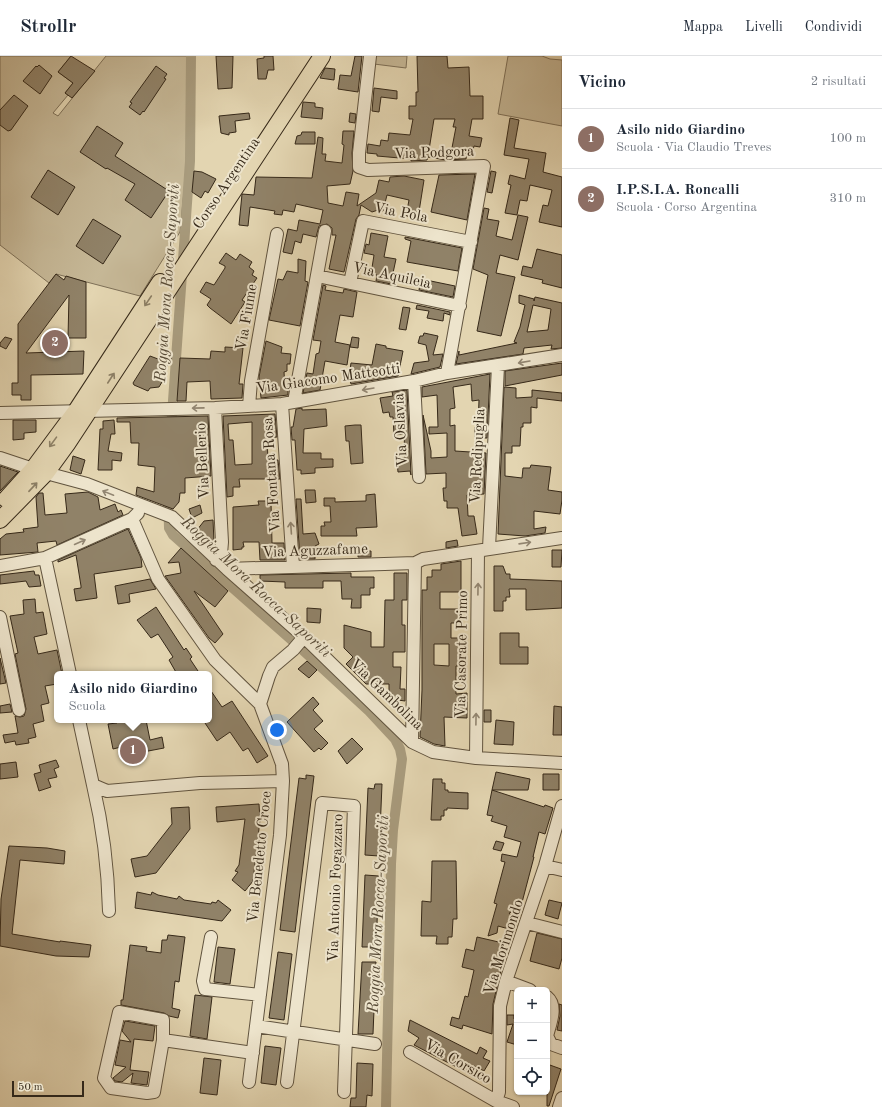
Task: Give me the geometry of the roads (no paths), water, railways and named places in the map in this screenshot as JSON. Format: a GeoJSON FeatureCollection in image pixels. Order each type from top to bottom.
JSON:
{"type":"FeatureCollection","features":[{"type":"Feature","properties":{"kind":"main road","name":"Corso Argentina"},"geometry":{"type":"LineString","coordinates":[[83,411],[176,277],[192,234],[316,56]]}},
{"type":"Feature","properties":{"kind":"main road","name":"Corso Argentina"},"geometry":{"type":"LineString","coordinates":[[83,411],[316,56]]}},
{"type":"Feature","properties":{"kind":"main road"},"geometry":{"type":"LineString","coordinates":[[0,520],[39,471],[83,411]]}},
{"type":"Feature","properties":{"kind":"main road"},"geometry":{"type":"LineString","coordinates":[[0,504],[39,471]]}},
{"type":"Feature","properties":{"kind":"street","name":"Via Podgora"},"geometry":{"type":"LineString","coordinates":[[370,56],[358,153],[359,167],[368,170],[484,166],[447,373]]}},
{"type":"Feature","properties":{"kind":"street","name":"Via Pola"},"geometry":{"type":"LineString","coordinates":[[350,282],[363,221],[471,242]]}},
{"type":"Feature","properties":{"kind":"street"},"geometry":{"type":"LineString","coordinates":[[288,403],[317,276],[325,231]]}},
{"type":"Feature","properties":{"kind":"street","name":"Via Fiume"},"geometry":{"type":"LineString","coordinates":[[249,406],[277,234]]}},
{"type":"Feature","properties":{"kind":"street","name":"Via Aquileia"},"geometry":{"type":"LineString","coordinates":[[317,276],[460,306]]}},
{"type":"Feature","properties":{"kind":"street","name":"Via Giacomo Matteotti"},"geometry":{"type":"LineString","coordinates":[[0,413],[215,408],[288,403],[414,381],[447,373],[562,355]]}},
{"type":"Feature","properties":{"kind":"street","name":"Via Redipuglia"},"geometry":{"type":"LineString","coordinates":[[483,549],[498,366]]}},
{"type":"Feature","properties":{"kind":"street","name":"Via Oslavia"},"geometry":{"type":"LineString","coordinates":[[414,381],[419,477]]}},
{"type":"Feature","properties":{"kind":"street","name":"Via Fontana Rosa"},"geometry":{"type":"LineString","coordinates":[[288,403],[293,567]]}},
{"type":"Feature","properties":{"kind":"street","name":"Via Bellerio"},"geometry":{"type":"LineString","coordinates":[[215,408],[222,542],[220,554],[216,560]]}},
{"type":"Feature","properties":{"kind":"street"},"geometry":{"type":"LineString","coordinates":[[0,458],[39,471],[87,484],[168,515],[216,560],[227,568]]}},
{"type":"Feature","properties":{"kind":"street"},"geometry":{"type":"LineString","coordinates":[[0,566],[45,558],[132,519],[144,507]]}},
{"type":"Feature","properties":{"kind":"street"},"geometry":{"type":"LineString","coordinates":[[132,519],[158,579],[215,660],[260,704],[273,667],[299,643]]}},
{"type":"Feature","properties":{"kind":"street","name":"Via Aguzzafame"},"geometry":{"type":"LineString","coordinates":[[227,568],[415,563],[423,559],[562,538]]}},
{"type":"Feature","properties":{"kind":"street","name":"Via Casorate Primo"},"geometry":{"type":"LineString","coordinates":[[476,758],[483,549]]}},
{"type":"Feature","properties":{"kind":"street"},"geometry":{"type":"LineString","coordinates":[[45,558],[69,671]]}},
{"type":"Feature","properties":{"kind":"street"},"geometry":{"type":"LineString","coordinates":[[412,742],[415,563]]}},
{"type":"Feature","properties":{"kind":"street","name":"Via Gambolina"},"geometry":{"type":"LineString","coordinates":[[227,568],[299,643],[412,742],[433,752],[476,758],[562,763]]}},
{"type":"Feature","properties":{"kind":"street"},"geometry":{"type":"LineString","coordinates":[[0,617],[19,710]]}},
{"type":"Feature","properties":{"kind":"street","name":"Via Benedetto Croce"},"geometry":{"type":"LineString","coordinates":[[249,1082],[280,835],[282,781],[282,764],[260,704]]}},
{"type":"Feature","properties":{"kind":"street"},"geometry":{"type":"LineString","coordinates":[[80,723],[103,830],[108,874],[109,911]]}},
{"type":"Feature","properties":{"kind":"street"},"geometry":{"type":"LineString","coordinates":[[93,785],[107,791],[200,783],[282,781]]}},
{"type":"Feature","properties":{"kind":"street","name":"Via Antonio Fogazzaro"},"geometry":{"type":"LineString","coordinates":[[287,1082],[322,803],[354,806],[344,1092]]}},
{"type":"Feature","properties":{"kind":"street","name":"Via Morimondo"},"geometry":{"type":"LineString","coordinates":[[496,1101],[499,1092],[500,1006],[506,981],[527,923],[562,806]]}},
{"type":"Feature","properties":{"kind":"street"},"geometry":{"type":"LineString","coordinates":[[545,866],[562,870]]}},
{"type":"Feature","properties":{"kind":"street"},"geometry":{"type":"LineString","coordinates":[[527,923],[562,932]]}},
{"type":"Feature","properties":{"kind":"street"},"geometry":{"type":"LineString","coordinates":[[210,937],[203,981],[205,989],[260,995]]}},
{"type":"Feature","properties":{"kind":"street"},"geometry":{"type":"LineString","coordinates":[[506,981],[522,987]]}},
{"type":"Feature","properties":{"kind":"street"},"geometry":{"type":"LineString","coordinates":[[550,999],[553,1008],[550,1022]]}},
{"type":"Feature","properties":{"kind":"street"},"geometry":{"type":"LineString","coordinates":[[119,1012],[164,1020],[165,1026],[163,1040],[154,1092],[147,1093],[111,1088],[104,1078],[119,1012]]}},
{"type":"Feature","properties":{"kind":"street"},"geometry":{"type":"LineString","coordinates":[[256,1026],[346,1041],[375,1044]]}},
{"type":"Feature","properties":{"kind":"street"},"geometry":{"type":"LineString","coordinates":[[163,1040],[253,1053]]}},
{"type":"Feature","properties":{"kind":"street"},"geometry":{"type":"LineString","coordinates":[[550,1042],[551,1044],[562,1048]]}},
{"type":"Feature","properties":{"kind":"street","name":"Via Corsico"},"geometry":{"type":"LineString","coordinates":[[410,1052],[496,1101],[513,1107]]}},
{"type":"Feature","properties":{"kind":"street"},"geometry":{"type":"LineString","coordinates":[[559,1107],[562,1098]]}},
{"type":"Feature","properties":{"kind":"waterway","name":"Roggia Mora Rocca-Saporiti"},"geometry":{"type":"LineString","coordinates":[[171,429],[190,161],[191,56]]}},
{"type":"Feature","properties":{"kind":"waterway","name":"Roggia Mora Rocca-Saporiti"},"geometry":{"type":"LineString","coordinates":[[168,493],[169,528],[173,535],[369,711],[395,739],[400,749],[402,759],[393,830],[391,864],[386,1107]]}},
{"type":"Feature","properties":{"kind":"place","name":"I.P.S.I.A. Roncalli"},"geometry":{"type":"Point","coordinates":[55,343]}},
{"type":"Feature","properties":{"kind":"place","name":"Asilo nido Giardino"},"geometry":{"type":"Point","coordinates":[133,751]}}]}
